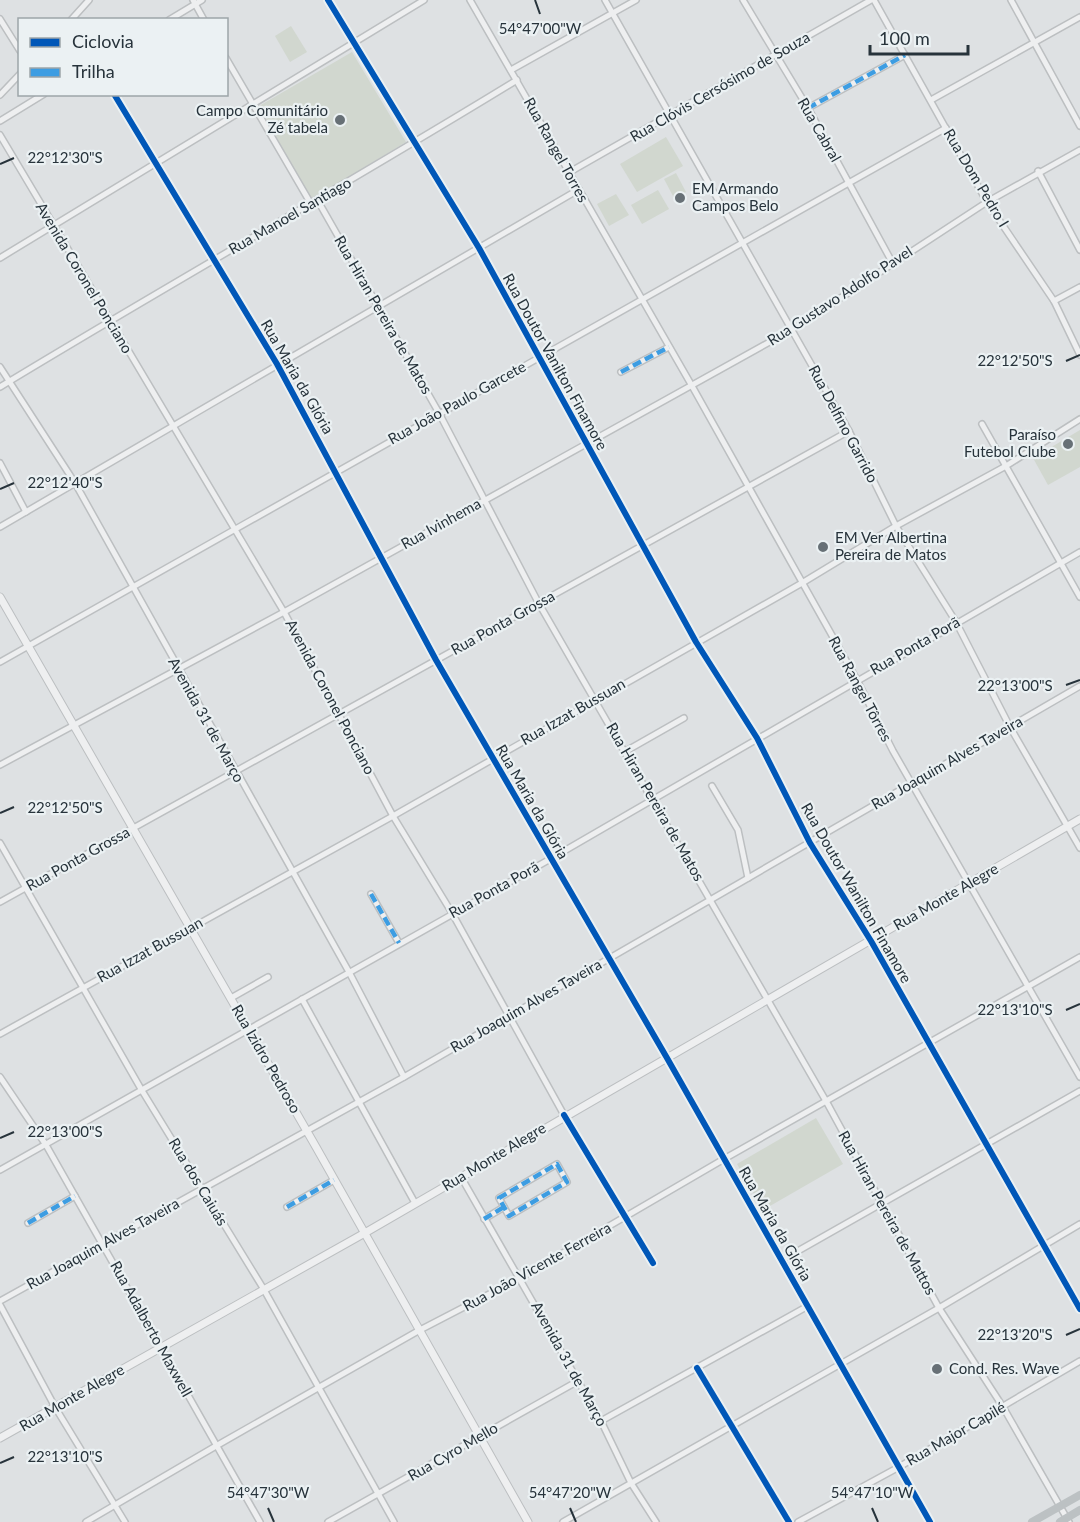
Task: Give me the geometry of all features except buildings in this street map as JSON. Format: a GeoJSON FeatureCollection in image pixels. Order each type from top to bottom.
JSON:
{"type":"FeatureCollection","features":[{"type":"Feature","properties":{"kind":"main road"},"geometry":{"type":"LineString","coordinates":[[1032,1522],[1080,1495]]}},
{"type":"Feature","properties":{"kind":"main road"},"geometry":{"type":"LineString","coordinates":[[1065,1521],[1080,1510]]}},
{"type":"Feature","properties":{"kind":"street"},"geometry":{"type":"LineString","coordinates":[[72,18],[89,0]]}},
{"type":"Feature","properties":{"kind":"street"},"geometry":{"type":"LineString","coordinates":[[172,18],[194,2],[202,0]]}},
{"type":"Feature","properties":{"kind":"street","name":"Rua Doutor Vanilton Finamore"},"geometry":{"type":"LineString","coordinates":[[328,0],[479,248],[696,642],[757,738]]}},
{"type":"Feature","properties":{"kind":"street"},"geometry":{"type":"LineString","coordinates":[[0,258],[424,0]]}},
{"type":"Feature","properties":{"kind":"street","name":"Rua Rangel Torres"},"geometry":{"type":"LineString","coordinates":[[470,0],[641,300]]}},
{"type":"Feature","properties":{"kind":"street","name":"Rua Delfino Garrido"},"geometry":{"type":"LineString","coordinates":[[605,0],[793,329],[849,431],[896,526],[956,622],[1010,727],[1080,848]]}},
{"type":"Feature","properties":{"kind":"street"},"geometry":{"type":"LineString","coordinates":[[511,69],[636,0]]}},
{"type":"Feature","properties":{"kind":"street","name":"Rua Cabral"},"geometry":{"type":"LineString","coordinates":[[743,0],[808,108],[892,262]]}},
{"type":"Feature","properties":{"kind":"street","name":"Rua Clóvis Cersósimo de Souza"},"geometry":{"type":"LineString","coordinates":[[568,173],[872,0]]}},
{"type":"Feature","properties":{"kind":"street","name":"Rua Dom Pedro I"},"geometry":{"type":"LineString","coordinates":[[872,0],[987,202],[1054,301],[1080,355]]}},
{"type":"Feature","properties":{"kind":"street"},"geometry":{"type":"LineString","coordinates":[[1011,0],[1080,126]]}},
{"type":"Feature","properties":{"kind":"street"},"geometry":{"type":"LineString","coordinates":[[194,2],[203,18]]}},
{"type":"Feature","properties":{"kind":"street"},"geometry":{"type":"LineString","coordinates":[[930,100],[1080,17]]}},
{"type":"Feature","properties":{"kind":"street"},"geometry":{"type":"LineString","coordinates":[[0,19],[18,48]]}},
{"type":"Feature","properties":{"kind":"street"},"geometry":{"type":"LineString","coordinates":[[808,108],[905,55]]}},
{"type":"Feature","properties":{"kind":"street"},"geometry":{"type":"LineString","coordinates":[[228,61],[311,204]]}},
{"type":"Feature","properties":{"kind":"street"},"geometry":{"type":"LineString","coordinates":[[0,95],[18,76]]}},
{"type":"Feature","properties":{"kind":"street","name":"Rua Manoel Santiago"},"geometry":{"type":"LineString","coordinates":[[0,387],[214,259],[318,201],[517,80]]}},
{"type":"Feature","properties":{"kind":"street"},"geometry":{"type":"LineString","coordinates":[[0,121],[41,96]]}},
{"type":"Feature","properties":{"kind":"street","name":"Rua Maria da Glória"},"geometry":{"type":"LineString","coordinates":[[115,96],[277,364],[336,470],[436,660],[667,1058],[930,1522]]}},
{"type":"Feature","properties":{"kind":"street","name":"Rua João Paulo Garcete"},"geometry":{"type":"LineString","coordinates":[[0,662],[234,531],[336,470],[946,128]]}},
{"type":"Feature","properties":{"kind":"street","name":"Avenida Coronel Ponciano"},"geometry":{"type":"LineString","coordinates":[[0,135],[284,612],[393,816],[452,913],[508,1017],[652,1263]]}},
{"type":"Feature","properties":{"kind":"street"},"geometry":{"type":"LineString","coordinates":[[987,202],[1038,171],[1080,150]]}},
{"type":"Feature","properties":{"kind":"street"},"geometry":{"type":"LineString","coordinates":[[1038,171],[1080,250]]}},
{"type":"Feature","properties":{"kind":"street"},"geometry":{"type":"LineString","coordinates":[[0,527],[173,424],[578,190]]}},
{"type":"Feature","properties":{"kind":"street","name":"Rua Hiran Pereira de Matos"},"geometry":{"type":"LineString","coordinates":[[318,201],[440,413],[538,602],[597,700],[710,900]]}},
{"type":"Feature","properties":{"kind":"street","name":"Rua Gustavo Adolfo Pavel"},"geometry":{"type":"LineString","coordinates":[[692,386],[793,329],[892,262],[987,202]]}},
{"type":"Feature","properties":{"kind":"street"},"geometry":{"type":"LineString","coordinates":[[1054,301],[1080,287]]}},
{"type":"Feature","properties":{"kind":"street","name":"Rua Rangel Tôrres"},"geometry":{"type":"LineString","coordinates":[[641,300],[692,386],[746,487],[857,680],[967,884],[1080,1077]]}},
{"type":"Feature","properties":{"kind":"street"},"geometry":{"type":"LineString","coordinates":[[621,372],[669,347]]}},
{"type":"Feature","properties":{"kind":"street","name":"Avenida 31 de Março"},"geometry":{"type":"LineString","coordinates":[[0,367],[75,483],[349,972],[404,1077]]}},
{"type":"Feature","properties":{"kind":"street","name":"Rua Ivinhema"},"geometry":{"type":"LineString","coordinates":[[0,765],[284,612],[692,386]]}},
{"type":"Feature","properties":{"kind":"street","name":"Rua Izzat Bussuan"},"geometry":{"type":"LineString","coordinates":[[0,1034],[393,816],[696,642],[802,584],[896,526],[1006,466],[1080,419]]}},
{"type":"Feature","properties":{"kind":"street"},"geometry":{"type":"LineString","coordinates":[[982,424],[1080,597]]}},
{"type":"Feature","properties":{"kind":"street","name":"Rua Ponta Grossa"},"geometry":{"type":"LineString","coordinates":[[0,902],[849,431]]}},
{"type":"Feature","properties":{"kind":"street"},"geometry":{"type":"LineString","coordinates":[[0,463],[26,512]]}},
{"type":"Feature","properties":{"kind":"street","name":"Rua Ponta Porã"},"geometry":{"type":"LineString","coordinates":[[0,1170],[551,859],[1080,552]]}},
{"type":"Feature","properties":{"kind":"street","name":"Rua Izidro Pedroso"},"geometry":{"type":"LineString","coordinates":[[0,597],[307,1130],[363,1234],[528,1522]]}},
{"type":"Feature","properties":{"kind":"street","name":"Rua Joaquim Alves Taveira"},"geometry":{"type":"LineString","coordinates":[[0,1303],[404,1077],[1080,686]]}},
{"type":"Feature","properties":{"kind":"street"},"geometry":{"type":"LineString","coordinates":[[626,752],[684,718]]}},
{"type":"Feature","properties":{"kind":"street","name":"Rua Doutor Wanilton Finamore"},"geometry":{"type":"LineString","coordinates":[[757,738],[810,843],[871,941],[1042,1246],[1080,1309]]}},
{"type":"Feature","properties":{"kind":"street"},"geometry":{"type":"LineString","coordinates":[[712,786],[738,830],[748,878]]}},
{"type":"Feature","properties":{"kind":"street","name":"Rua Monte Alegre"},"geometry":{"type":"LineString","coordinates":[[0,1438],[263,1288],[363,1234],[564,1115],[871,941],[1080,819]]}},
{"type":"Feature","properties":{"kind":"street","name":"Rua dos Caiuás"},"geometry":{"type":"LineString","coordinates":[[0,843],[141,1089],[263,1288],[394,1522]]}},
{"type":"Feature","properties":{"kind":"street"},"geometry":{"type":"LineString","coordinates":[[371,894],[399,943]]}},
{"type":"Feature","properties":{"kind":"street","name":"Rua Hiran Pereira de Mattos"},"geometry":{"type":"LineString","coordinates":[[710,900],[826,1101],[939,1308],[1003,1407],[1060,1507],[1065,1521]]}},
{"type":"Feature","properties":{"kind":"street","name":"Rua João Vicente Ferreira"},"geometry":{"type":"LineString","coordinates":[[86,1522],[418,1331],[520,1278],[1080,957]]}},
{"type":"Feature","properties":{"kind":"street"},"geometry":{"type":"LineString","coordinates":[[231,998],[268,977]]}},
{"type":"Feature","properties":{"kind":"street"},"geometry":{"type":"LineString","coordinates":[[302,999],[415,1203]]}},
{"type":"Feature","properties":{"kind":"street","name":"Rua Adalberto Maxwell"},"geometry":{"type":"LineString","coordinates":[[0,1077],[45,1144],[162,1346],[260,1522]]}},
{"type":"Feature","properties":{"kind":"street"},"geometry":{"type":"LineString","coordinates":[[782,1260],[1080,1091]]}},
{"type":"Feature","properties":{"kind":"street"},"geometry":{"type":"LineString","coordinates":[[557,1164],[567,1182],[509,1216],[504,1207],[499,1198],[557,1164]]}},
{"type":"Feature","properties":{"kind":"street","name":"Avenida 31 de Março"},"geometry":{"type":"LineString","coordinates":[[460,1177],[601,1420],[631,1483],[656,1522]]}},
{"type":"Feature","properties":{"kind":"street"},"geometry":{"type":"LineString","coordinates":[[287,1207],[334,1180]]}},
{"type":"Feature","properties":{"kind":"street"},"geometry":{"type":"LineString","coordinates":[[28,1223],[75,1196]]}},
{"type":"Feature","properties":{"kind":"street"},"geometry":{"type":"LineString","coordinates":[[484,1219],[504,1207]]}},
{"type":"Feature","properties":{"kind":"street"},"geometry":{"type":"LineString","coordinates":[[563,1522],[939,1308],[1080,1224]]}},
{"type":"Feature","properties":{"kind":"street"},"geometry":{"type":"LineString","coordinates":[[0,1303],[55,1407],[125,1522]]}},
{"type":"Feature","properties":{"kind":"street"},"geometry":{"type":"LineString","coordinates":[[601,1420],[808,1306]]}},
{"type":"Feature","properties":{"kind":"street","name":"Rua Major Capilé"},"geometry":{"type":"LineString","coordinates":[[798,1522],[899,1467],[1080,1361]]}},
{"type":"Feature","properties":{"kind":"street"},"geometry":{"type":"LineString","coordinates":[[697,1368],[789,1522]]}},
{"type":"Feature","properties":{"kind":"street","name":"Rua Cyro Mello"},"geometry":{"type":"LineString","coordinates":[[328,1522],[578,1381]]}},
{"type":"Feature","properties":{"kind":"shaded area"},"geometry":{"type":"Polygon","coordinates":[[[291,26],[307,52],[290,62],[275,36],[291,26]]]}},
{"type":"Feature","properties":{"kind":"shaded area"},"geometry":{"type":"Polygon","coordinates":[[[352,52],[406,142],[314,198],[309,196],[259,106],[352,52]]]}},
{"type":"Feature","properties":{"kind":"shaded area"},"geometry":{"type":"Polygon","coordinates":[[[666,137],[683,166],[637,192],[620,164],[666,137]]]}},
{"type":"Feature","properties":{"kind":"shaded area"},"geometry":{"type":"Polygon","coordinates":[[[676,173],[686,192],[674,198],[664,179],[676,173]]]}},
{"type":"Feature","properties":{"kind":"shaded area"},"geometry":{"type":"Polygon","coordinates":[[[658,190],[669,209],[642,224],[631,205],[658,190]]]}},
{"type":"Feature","properties":{"kind":"shaded area"},"geometry":{"type":"Polygon","coordinates":[[[616,194],[629,215],[609,226],[597,204],[616,194]]]}},
{"type":"Feature","properties":{"kind":"shaded area","name":"Paraíso Futebol Clube"},"geometry":{"type":"Polygon","coordinates":[[[1080,430],[1080,467],[1048,485],[1033,458],[1080,430]]]}},
{"type":"Feature","properties":{"kind":"shaded area"},"geometry":{"type":"Polygon","coordinates":[[[816,1118],[843,1164],[763,1210],[737,1164],[816,1118]]]}},
{"type":"Feature","properties":{"kind":"marked path"},"geometry":{"type":"LineString","coordinates":[[808,108],[905,55]]}},
{"type":"Feature","properties":{"kind":"marked path"},"geometry":{"type":"LineString","coordinates":[[621,372],[669,347]]}},
{"type":"Feature","properties":{"kind":"marked path"},"geometry":{"type":"LineString","coordinates":[[371,894],[399,943]]}},
{"type":"Feature","properties":{"kind":"marked path"},"geometry":{"type":"LineString","coordinates":[[557,1164],[567,1182],[509,1216],[499,1198],[557,1164]]}},
{"type":"Feature","properties":{"kind":"marked path"},"geometry":{"type":"LineString","coordinates":[[287,1207],[334,1180]]}},
{"type":"Feature","properties":{"kind":"marked path"},"geometry":{"type":"LineString","coordinates":[[28,1223],[75,1196]]}},
{"type":"Feature","properties":{"kind":"marked path"},"geometry":{"type":"LineString","coordinates":[[484,1219],[504,1207]]}},
{"type":"Feature","properties":{"kind":"cycle path"},"geometry":{"type":"LineString","coordinates":[[328,0],[479,248],[696,642],[757,738],[810,843],[871,941],[1080,1309]]}},
{"type":"Feature","properties":{"kind":"cycle path"},"geometry":{"type":"LineString","coordinates":[[115,96],[277,364],[436,660],[667,1058],[930,1522]]}},
{"type":"Feature","properties":{"kind":"cycle path"},"geometry":{"type":"LineString","coordinates":[[564,1115],[653,1263]]}},
{"type":"Feature","properties":{"kind":"cycle path"},"geometry":{"type":"LineString","coordinates":[[697,1368],[789,1522]]}},
{"type":"Feature","properties":{"kind":"place","name":"Campo Comunitário Zé tabela"},"geometry":{"type":"Point","coordinates":[340,120]}},
{"type":"Feature","properties":{"kind":"place","name":"EM Armando Campos Belo"},"geometry":{"type":"Point","coordinates":[680,198]}},
{"type":"Feature","properties":{"kind":"place","name":"Paraíso Futebol Clube"},"geometry":{"type":"Point","coordinates":[1068,444]}},
{"type":"Feature","properties":{"kind":"place","name":"EM Ver Albertina Pereira de Matos"},"geometry":{"type":"Point","coordinates":[823,547]}},
{"type":"Feature","properties":{"kind":"place","name":"Cond. Res. Wave"},"geometry":{"type":"Point","coordinates":[937,1369]}}]}
